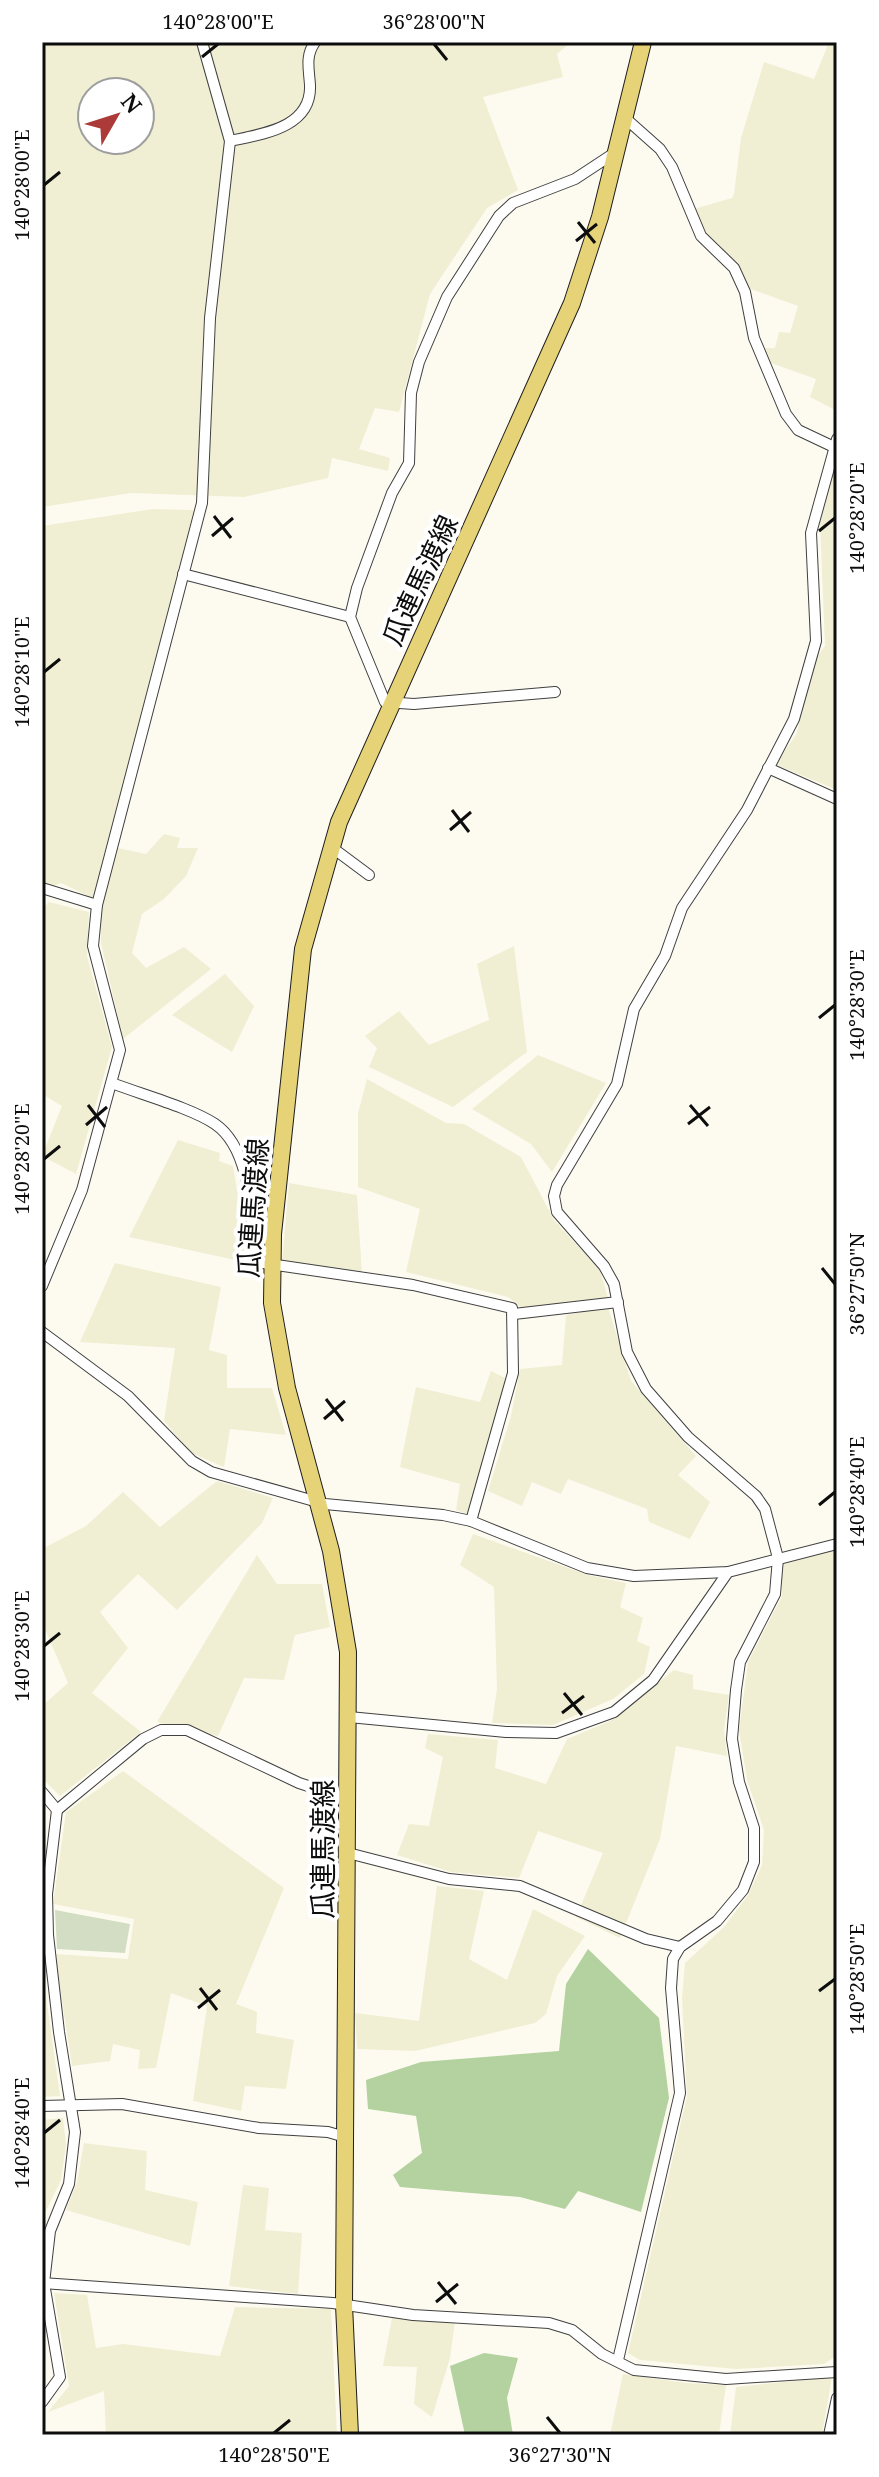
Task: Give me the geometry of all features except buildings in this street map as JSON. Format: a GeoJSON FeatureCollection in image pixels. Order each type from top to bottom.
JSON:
{"type":"FeatureCollection","features":[{"type":"Feature","properties":{"kind":"main road","name":"瓜連馬渡線"},"geometry":{"type":"LineString","coordinates":[[350,2435],[344,2305],[348,1652],[341,1601],[279,1351],[272,1264],[303,949],[330,846],[572,303],[616,152],[643,42]]}},
{"type":"Feature","properties":{"kind":"street"},"geometry":{"type":"LineString","coordinates":[[42,1286],[74,1215],[120,1050],[93,946],[97,905],[202,503],[210,318],[230,141],[202,42]]}},
{"type":"Feature","properties":{"kind":"street"},"geometry":{"type":"LineString","coordinates":[[230,141],[278,131],[299,113],[308,99],[307,64],[315,42]]}},
{"type":"Feature","properties":{"kind":"street"},"geometry":{"type":"LineString","coordinates":[[618,2360],[680,2093],[671,1988],[673,1959],[680,1947],[717,1921],[743,1890],[754,1862],[754,1828],[739,1782],[733,1727],[740,1662],[775,1594],[778,1558],[765,1509],[756,1496],[688,1437],[646,1389],[627,1352],[618,1302],[604,1266],[557,1212],[554,1196],[557,1185],[617,1084],[634,1009],[665,956],[682,908],[747,810],[794,719],[816,641],[811,533],[835,443],[798,430],[786,414],[754,338],[745,292],[734,268],[701,236],[672,167],[660,149],[624,117]]}},
{"type":"Feature","properties":{"kind":"street"},"geometry":{"type":"LineString","coordinates":[[555,692],[414,704],[385,702],[350,617],[357,588],[392,493],[409,463],[413,377],[447,297],[499,216],[513,203],[575,179],[616,152]]}},
{"type":"Feature","properties":{"kind":"street"},"geometry":{"type":"LineString","coordinates":[[183,574],[350,617]]}},
{"type":"Feature","properties":{"kind":"street"},"geometry":{"type":"LineString","coordinates":[[768,768],[837,799]]}},
{"type":"Feature","properties":{"kind":"street"},"geometry":{"type":"LineString","coordinates":[[330,846],[369,875]]}},
{"type":"Feature","properties":{"kind":"street"},"geometry":{"type":"LineString","coordinates":[[42,888],[97,905]]}},
{"type":"Feature","properties":{"kind":"street"},"geometry":{"type":"LineString","coordinates":[[112,1083],[215,1124],[229,1138],[237,1150],[245,1182],[256,1262],[413,1285],[502,1303],[512,1308],[513,1373],[471,1521]]}},
{"type":"Feature","properties":{"kind":"street"},"geometry":{"type":"LineString","coordinates":[[514,1314],[618,1302]]}},
{"type":"Feature","properties":{"kind":"street"},"geometry":{"type":"LineString","coordinates":[[42,1332],[128,1396],[192,1461],[211,1472],[317,1501],[342,1507],[443,1515],[471,1521],[587,1568],[634,1576],[728,1572],[837,1544]]}},
{"type":"Feature","properties":{"kind":"street"},"geometry":{"type":"LineString","coordinates":[[349,1717],[506,1732],[556,1733],[614,1712],[653,1680],[728,1572]]}},
{"type":"Feature","properties":{"kind":"street"},"geometry":{"type":"LineString","coordinates":[[42,2402],[60,2377],[43,2283],[50,2231],[74,2161],[75,2132],[48,1935],[47,1894],[57,1810],[143,1739],[161,1730],[187,1730],[299,1783],[348,1799]]}},
{"type":"Feature","properties":{"kind":"street"},"geometry":{"type":"LineString","coordinates":[[42,1792],[57,1810]]}},
{"type":"Feature","properties":{"kind":"street"},"geometry":{"type":"LineString","coordinates":[[348,1853],[449,1879],[520,1886],[646,1939],[680,1947]]}},
{"type":"Feature","properties":{"kind":"street"},"geometry":{"type":"LineString","coordinates":[[42,2106],[122,2104],[259,2128],[328,2132],[345,2137]]}},
{"type":"Feature","properties":{"kind":"street"},"geometry":{"type":"LineString","coordinates":[[43,2283],[344,2305],[413,2315],[549,2323],[572,2330],[602,2354],[634,2370],[726,2379],[837,2372]]}},
{"type":"Feature","properties":{"kind":"street"},"geometry":{"type":"LineString","coordinates":[[829,2435],[837,2398]]}},
{"type":"Feature","properties":{"kind":"green space"},"geometry":{"type":"Polygon","coordinates":[[[42,42],[571,42],[557,54],[563,77],[483,97],[518,190],[487,208],[430,294],[399,412],[375,408],[359,449],[390,458],[388,471],[332,458],[328,478],[244,497],[131,493],[42,507],[42,42]]]}},
{"type":"Feature","properties":{"kind":"green space"},"geometry":{"type":"Polygon","coordinates":[[[829,42],[837,42],[837,310],[833,321],[837,323],[837,411],[810,397],[816,379],[771,363],[764,348],[775,348],[779,332],[790,333],[798,306],[748,288],[704,233],[694,209],[732,198],[734,194],[741,138],[764,62],[814,79],[829,42]]]}},
{"type":"Feature","properties":{"kind":"green space"},"geometry":{"type":"Polygon","coordinates":[[[837,453],[837,790],[775,764],[796,735],[817,657],[825,646],[820,522],[837,453]]]}},
{"type":"Feature","properties":{"kind":"green space"},"geometry":{"type":"Polygon","coordinates":[[[153,509],[194,510],[93,898],[61,883],[42,890],[42,526],[153,509]]]}},
{"type":"Feature","properties":{"kind":"green space"},"geometry":{"type":"Polygon","coordinates":[[[164,834],[180,838],[177,848],[198,848],[186,876],[164,899],[142,914],[132,953],[146,968],[184,947],[211,969],[123,1039],[101,943],[101,909],[118,848],[146,854],[164,834]]]}},
{"type":"Feature","properties":{"kind":"green space"},"geometry":{"type":"Polygon","coordinates":[[[49,902],[89,912],[87,956],[112,1047],[76,1174],[42,1156],[62,1106],[42,1094],[42,909],[49,902]]]}},
{"type":"Feature","properties":{"kind":"green space"},"geometry":{"type":"Polygon","coordinates":[[[514,946],[527,1052],[453,1107],[369,1067],[377,1048],[365,1036],[399,1011],[429,1045],[489,1020],[477,964],[514,946]]]}},
{"type":"Feature","properties":{"kind":"green space"},"geometry":{"type":"Polygon","coordinates":[[[225,974],[254,1006],[232,1052],[172,1015],[225,974]]]}},
{"type":"Feature","properties":{"kind":"green space"},"geometry":{"type":"Polygon","coordinates":[[[538,1055],[606,1083],[552,1172],[531,1144],[472,1109],[538,1055]]]}},
{"type":"Feature","properties":{"kind":"green space"},"geometry":{"type":"Polygon","coordinates":[[[367,1079],[446,1123],[464,1124],[521,1157],[554,1220],[600,1270],[608,1298],[529,1314],[508,1297],[406,1272],[420,1209],[358,1187],[358,1113],[367,1079]]]}},
{"type":"Feature","properties":{"kind":"green space"},"geometry":{"type":"Polygon","coordinates":[[[178,1140],[220,1153],[219,1161],[233,1166],[249,1263],[129,1237],[178,1140]]]}},
{"type":"Feature","properties":{"kind":"green space"},"geometry":{"type":"Polygon","coordinates":[[[289,1183],[357,1195],[362,1274],[282,1262],[289,1183]]]}},
{"type":"Feature","properties":{"kind":"green space"},"geometry":{"type":"Polygon","coordinates":[[[115,1263],[221,1287],[209,1350],[227,1355],[227,1388],[272,1388],[286,1435],[230,1429],[224,1467],[191,1453],[164,1421],[175,1348],[80,1342],[115,1263]]]}},
{"type":"Feature","properties":{"kind":"green space"},"geometry":{"type":"Polygon","coordinates":[[[608,1307],[631,1381],[696,1456],[678,1475],[710,1502],[690,1539],[649,1522],[647,1509],[568,1479],[561,1494],[532,1482],[522,1506],[488,1491],[511,1416],[520,1369],[562,1365],[566,1315],[608,1307]]]}},
{"type":"Feature","properties":{"kind":"green space"},"geometry":{"type":"Polygon","coordinates":[[[491,1371],[505,1378],[495,1428],[467,1514],[456,1510],[460,1484],[400,1467],[416,1387],[480,1402],[491,1371]]]}},
{"type":"Feature","properties":{"kind":"green space"},"geometry":{"type":"Polygon","coordinates":[[[217,1481],[273,1498],[262,1523],[177,1610],[138,1574],[100,1612],[128,1648],[92,1693],[141,1732],[60,1796],[42,1778],[42,1706],[68,1683],[42,1622],[42,1549],[86,1526],[123,1492],[160,1527],[217,1481]]]}},
{"type":"Feature","properties":{"kind":"green space"},"geometry":{"type":"Polygon","coordinates":[[[473,1534],[588,1575],[626,1583],[620,1607],[643,1618],[637,1641],[650,1647],[644,1674],[613,1699],[553,1725],[492,1723],[497,1689],[494,1587],[460,1565],[473,1534]]]}},
{"type":"Feature","properties":{"kind":"green space"},"geometry":{"type":"Polygon","coordinates":[[[837,1550],[837,2355],[824,2364],[736,2369],[640,2360],[628,2353],[687,2096],[682,1998],[685,1963],[724,1927],[748,1895],[762,1865],[764,1830],[747,1780],[739,1730],[748,1662],[782,1596],[782,1560],[837,1550]]]}},
{"type":"Feature","properties":{"kind":"green space"},"geometry":{"type":"Polygon","coordinates":[[[257,1555],[277,1584],[322,1584],[330,1627],[295,1635],[284,1680],[244,1678],[218,1736],[157,1722],[257,1555]]]}},
{"type":"Feature","properties":{"kind":"green space"},"geometry":{"type":"Polygon","coordinates":[[[674,1670],[693,1675],[693,1689],[729,1695],[724,1730],[727,1756],[676,1746],[660,1839],[620,1938],[576,1917],[603,1853],[538,1831],[519,1878],[451,1872],[397,1855],[409,1824],[429,1826],[443,1757],[425,1748],[428,1734],[498,1740],[495,1768],[546,1784],[567,1739],[610,1721],[674,1670]]]}},
{"type":"Feature","properties":{"kind":"green space"},"geometry":{"type":"Polygon","coordinates":[[[123,1771],[284,1888],[236,2004],[257,2012],[256,2033],[294,2040],[286,2089],[245,2086],[241,2111],[193,2101],[207,2006],[171,1993],[156,2068],[138,2069],[140,2050],[113,2044],[110,2061],[72,2066],[55,1954],[128,1959],[134,1919],[53,1904],[66,1812],[123,1771]]]}},
{"type":"Feature","properties":{"kind":"green space"},"geometry":{"type":"Polygon","coordinates":[[[437,1886],[484,1891],[469,1959],[507,1980],[533,1909],[585,1936],[557,1976],[546,2014],[535,2023],[415,2051],[357,2049],[355,2013],[419,2021],[437,1886]]]}},
{"type":"Feature","properties":{"kind":"green space"},"geometry":{"type":"Polygon","coordinates":[[[55,1910],[130,1924],[125,1953],[57,1949],[55,1910]]]}},
{"type":"Feature","properties":{"kind":"green space"},"geometry":{"type":"Polygon","coordinates":[[[588,1949],[659,2018],[669,2098],[641,2212],[578,2191],[565,2209],[520,2197],[400,2187],[393,2175],[422,2153],[416,2116],[368,2109],[366,2080],[421,2062],[559,2051],[566,1984],[588,1949]]]}},
{"type":"Feature","properties":{"kind":"green space"},"geometry":{"type":"Polygon","coordinates":[[[42,1967],[60,2096],[42,2097],[42,1967]]]}},
{"type":"Feature","properties":{"kind":"green space"},"geometry":{"type":"Polygon","coordinates":[[[63,2118],[66,2145],[61,2180],[42,2219],[42,2120],[63,2118]]]}},
{"type":"Feature","properties":{"kind":"green space"},"geometry":{"type":"Polygon","coordinates":[[[84,2143],[147,2151],[145,2190],[198,2202],[190,2246],[66,2210],[77,2182],[84,2143]]]}},
{"type":"Feature","properties":{"kind":"green space"},"geometry":{"type":"Polygon","coordinates":[[[243,2185],[269,2188],[265,2230],[302,2233],[298,2294],[229,2286],[243,2185]]]}},
{"type":"Feature","properties":{"kind":"green space"},"geometry":{"type":"Polygon","coordinates":[[[54,2293],[87,2295],[96,2348],[123,2344],[220,2356],[235,2307],[331,2309],[337,2435],[106,2435],[104,2391],[48,2412],[69,2386],[54,2293]]]}},
{"type":"Feature","properties":{"kind":"green space"},"geometry":{"type":"Polygon","coordinates":[[[392,2318],[455,2321],[450,2358],[432,2417],[414,2404],[417,2367],[383,2366],[392,2318]]]}},
{"type":"Feature","properties":{"kind":"green space"},"geometry":{"type":"Polygon","coordinates":[[[484,2353],[518,2358],[507,2398],[513,2435],[465,2435],[450,2366],[484,2353]]]}},
{"type":"Feature","properties":{"kind":"green space"},"geometry":{"type":"Polygon","coordinates":[[[623,2374],[726,2385],[719,2435],[610,2435],[623,2374]]]}},
{"type":"Feature","properties":{"kind":"green space"},"geometry":{"type":"Polygon","coordinates":[[[832,2377],[822,2435],[730,2435],[736,2387],[832,2377]]]}}]}
